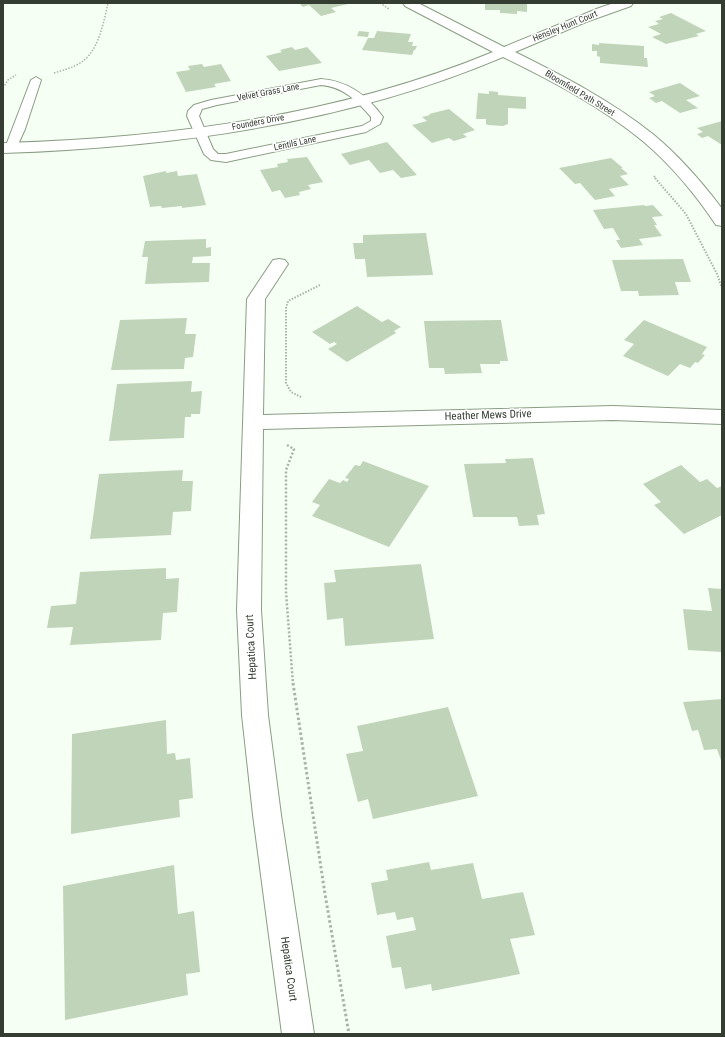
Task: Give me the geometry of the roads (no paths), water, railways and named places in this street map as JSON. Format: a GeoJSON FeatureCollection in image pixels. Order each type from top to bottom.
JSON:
{"type":"FeatureCollection","features":[{"type":"Feature","properties":{"kind":"street","name":"Bloomfield Path Street"},"geometry":{"type":"LineString","coordinates":[[409,3],[568,85],[606,108],[644,134],[671,160],[698,190],[722,221]]}},
{"type":"Feature","properties":{"kind":"street","name":"Hensley Hunt Court"},"geometry":{"type":"LineString","coordinates":[[504,51],[582,18],[627,3]]}},
{"type":"Feature","properties":{"kind":"street","name":"Founders Drive"},"geometry":{"type":"LineString","coordinates":[[7,148],[74,145],[155,138],[254,124],[362,100],[456,71],[504,51]]}},
{"type":"Feature","properties":{"kind":"street","name":"Hepatica Court"},"geometry":{"type":"LineString","coordinates":[[280,264],[256,299],[249,610],[255,715],[267,815],[298,1034]]}},
{"type":"Feature","properties":{"kind":"street","name":"Heather Mews Drive"},"geometry":{"type":"LineString","coordinates":[[253,422],[283,423],[489,415],[613,413],[722,417]]}},
{"type":"Feature","properties":{"kind":"lane"},"geometry":{"type":"LineString","coordinates":[[7,148],[36,80]]}},
{"type":"Feature","properties":{"kind":"lane","name":"Velvet Grass Lane"},"geometry":{"type":"LineString","coordinates":[[199,132],[193,116],[194,111],[198,107],[215,102],[321,82],[335,82],[344,86],[362,100]]}},
{"type":"Feature","properties":{"kind":"lane","name":"Lentils Lane"},"geometry":{"type":"LineString","coordinates":[[199,132],[208,151],[215,157],[226,158],[366,129],[376,122],[376,117],[362,100]]}}]}
